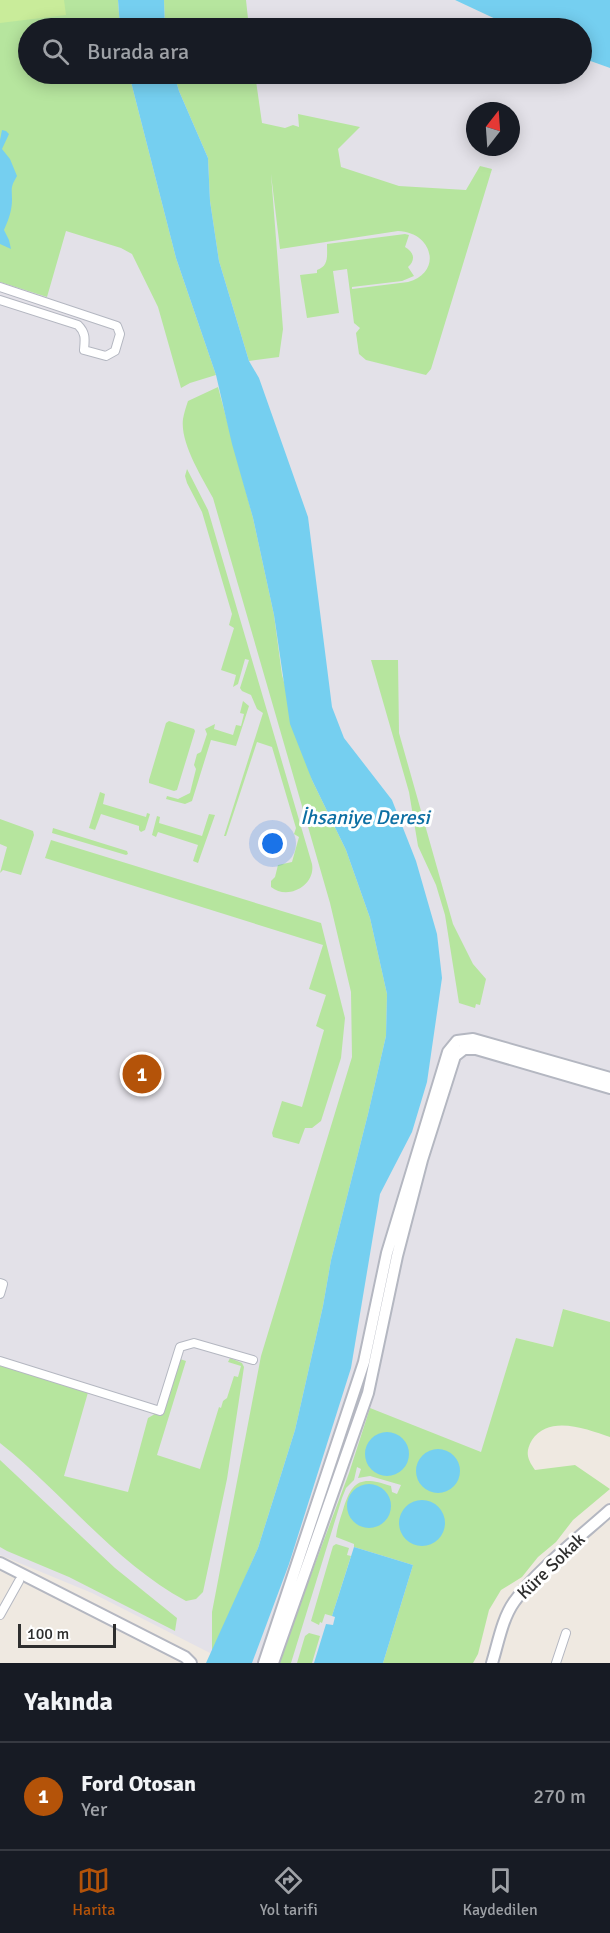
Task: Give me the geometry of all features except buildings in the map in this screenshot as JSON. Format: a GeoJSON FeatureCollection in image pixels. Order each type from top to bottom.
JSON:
{"type":"FeatureCollection","features":[{"type":"Feature","properties":{"kind":"main road"},"geometry":{"type":"LineString","coordinates":[[264,1663],[364,1362],[387,1253],[448,1052],[457,1041],[473,1039],[610,1078]]}},
{"type":"Feature","properties":{"kind":"main road"},"geometry":{"type":"LineString","coordinates":[[273,1663],[368,1393],[397,1256],[422,1160],[455,1056],[464,1049],[476,1049],[610,1088]]}},
{"type":"Feature","properties":{"kind":"main road","name":"Küre Sokak"},"geometry":{"type":"LineString","coordinates":[[492,1663],[514,1602],[543,1570],[610,1510]]}},
{"type":"Feature","properties":{"kind":"main road"},"geometry":{"type":"LineString","coordinates":[[0,1563],[185,1657],[191,1663]]}},
{"type":"Feature","properties":{"kind":"main road"},"geometry":{"type":"LineString","coordinates":[[0,1570],[182,1663]]}},
{"type":"Feature","properties":{"kind":"street"},"geometry":{"type":"LineString","coordinates":[[0,287],[117,326],[120,334],[115,351],[106,356],[84,350],[86,337],[78,325],[0,300]]}},
{"type":"Feature","properties":{"kind":"street"},"geometry":{"type":"LineString","coordinates":[[0,1283],[3,1284],[0,1294]]}},
{"type":"Feature","properties":{"kind":"street"},"geometry":{"type":"LineString","coordinates":[[0,1361],[159,1411],[180,1347],[194,1343],[254,1360]]}},
{"type":"Feature","properties":{"kind":"street"},"geometry":{"type":"LineString","coordinates":[[0,1615],[19,1581]]}},
{"type":"Feature","properties":{"kind":"street"},"geometry":{"type":"LineString","coordinates":[[556,1663],[566,1634]]}},
{"type":"Feature","properties":{"kind":"shaded area"},"geometry":{"type":"Polygon","coordinates":[[[0,0],[118,0],[119,18],[18,18],[18,84],[592,84],[592,62],[610,68],[610,1322],[564,1309],[553,1347],[516,1338],[419,1663],[218,1663],[212,1654],[92,1593],[0,1555],[0,0]]]}},
{"type":"Feature","properties":{"kind":"shaded area"},"geometry":{"type":"Polygon","coordinates":[[[145,0],[455,0],[494,18],[148,18],[145,0]]]}},
{"type":"Feature","properties":{"kind":"green space"},"geometry":{"type":"Polygon","coordinates":[[[0,0],[118,0],[119,18],[18,18],[18,84],[132,84],[176,258],[216,375],[181,388],[158,307],[132,254],[121,248],[66,231],[47,297],[0,282],[0,0]]]}},
{"type":"Feature","properties":{"kind":"green space"},"geometry":{"type":"Polygon","coordinates":[[[0,0],[64,0],[66,15],[18,18],[18,21],[0,23],[0,0]]]}},
{"type":"Feature","properties":{"kind":"green space"},"geometry":{"type":"Polygon","coordinates":[[[164,0],[246,0],[248,18],[165,18],[164,0]]]}},
{"type":"Feature","properties":{"kind":"green space"},"geometry":{"type":"Polygon","coordinates":[[[177,84],[256,84],[262,123],[285,128],[293,125],[299,127],[298,114],[360,127],[338,149],[341,167],[399,186],[466,190],[480,166],[492,169],[431,369],[426,375],[366,360],[359,354],[356,333],[360,328],[354,323],[347,269],[333,271],[339,313],[307,318],[300,275],[317,273],[317,270],[324,266],[327,244],[405,234],[409,235],[405,247],[413,256],[408,267],[414,276],[402,281],[352,287],[352,289],[408,282],[419,277],[426,270],[429,254],[426,245],[410,233],[398,231],[280,249],[271,174],[283,329],[279,357],[249,361],[219,261],[210,201],[208,158],[177,84]]]}},
{"type":"Feature","properties":{"kind":"green space"},"geometry":{"type":"Polygon","coordinates":[[[218,387],[253,518],[274,615],[282,675],[312,780],[346,850],[370,918],[387,994],[386,1036],[331,1260],[295,1430],[258,1548],[212,1654],[212,1612],[261,1356],[352,1057],[351,992],[330,903],[213,498],[185,439],[183,419],[188,401],[218,387]]]}},
{"type":"Feature","properties":{"kind":"green space"},"geometry":{"type":"Polygon","coordinates":[[[187,469],[208,510],[312,864],[310,878],[299,889],[292,891],[278,891],[271,887],[271,881],[275,877],[278,865],[292,862],[299,837],[294,834],[296,828],[272,747],[257,742],[226,836],[224,836],[263,713],[257,709],[251,695],[240,688],[249,660],[245,659],[238,684],[233,687],[236,675],[221,670],[234,628],[229,625],[232,614],[202,512],[187,483],[185,476],[187,469]]]}},
{"type":"Feature","properties":{"kind":"green space"},"geometry":{"type":"Polygon","coordinates":[[[371,660],[398,660],[399,733],[453,924],[473,964],[486,979],[480,1005],[476,1004],[475,1008],[459,1003],[445,915],[436,885],[418,846],[409,792],[371,660]]]}},
{"type":"Feature","properties":{"kind":"green space"},"geometry":{"type":"Polygon","coordinates":[[[243,701],[249,706],[236,746],[211,740],[192,801],[185,804],[166,799],[167,796],[178,799],[190,793],[197,754],[201,752],[207,734],[205,729],[215,724],[214,729],[233,735],[236,725],[241,726],[244,714],[240,713],[243,701]]]}},
{"type":"Feature","properties":{"kind":"green space"},"geometry":{"type":"Polygon","coordinates":[[[169,721],[195,731],[177,790],[174,791],[149,783],[166,723],[169,721]]]}},
{"type":"Feature","properties":{"kind":"green space"},"geometry":{"type":"Polygon","coordinates":[[[100,792],[105,794],[103,804],[146,817],[147,813],[150,814],[145,830],[141,832],[139,826],[101,814],[95,830],[89,828],[100,792]]]}},
{"type":"Feature","properties":{"kind":"green space"},"geometry":{"type":"Polygon","coordinates":[[[209,814],[215,815],[198,863],[193,861],[198,845],[158,832],[156,837],[152,835],[157,816],[160,817],[159,823],[202,836],[209,814]]]}},
{"type":"Feature","properties":{"kind":"green space"},"geometry":{"type":"Polygon","coordinates":[[[0,819],[33,831],[34,835],[21,875],[3,870],[0,873],[7,847],[0,844],[0,819]]]}},
{"type":"Feature","properties":{"kind":"green space"},"geometry":{"type":"Polygon","coordinates":[[[53,828],[127,851],[128,854],[52,833],[53,828]]]}},
{"type":"Feature","properties":{"kind":"green space"},"geometry":{"type":"Polygon","coordinates":[[[51,840],[321,923],[345,1018],[341,1058],[321,1121],[312,1128],[305,1128],[299,1144],[273,1137],[272,1133],[282,1101],[302,1107],[324,1030],[316,1026],[326,995],[309,989],[323,945],[45,858],[51,840]]]}},
{"type":"Feature","properties":{"kind":"green space"},"geometry":{"type":"Polygon","coordinates":[[[563,1309],[610,1322],[610,1437],[569,1426],[548,1427],[532,1440],[528,1448],[529,1459],[535,1470],[575,1465],[610,1489],[573,1520],[556,1542],[538,1557],[522,1577],[501,1590],[489,1610],[478,1654],[473,1663],[383,1663],[413,1565],[354,1547],[354,1544],[336,1537],[346,1500],[354,1486],[365,1481],[373,1481],[391,1486],[392,1492],[397,1494],[401,1485],[370,1476],[358,1478],[361,1469],[357,1467],[354,1480],[346,1488],[342,1498],[291,1663],[278,1663],[349,1473],[370,1408],[481,1452],[516,1338],[553,1347],[563,1309]]]}},
{"type":"Feature","properties":{"kind":"green space"},"geometry":{"type":"Polygon","coordinates":[[[230,1358],[242,1363],[244,1367],[227,1479],[203,1592],[196,1599],[186,1601],[135,1567],[0,1443],[0,1364],[89,1389],[64,1476],[128,1492],[148,1418],[160,1411],[180,1359],[186,1361],[157,1455],[200,1469],[219,1407],[221,1408],[223,1401],[227,1398],[234,1376],[238,1377],[241,1366],[228,1362],[230,1358]]]}},
{"type":"Feature","properties":{"kind":"green space"},"geometry":{"type":"Polygon","coordinates":[[[0,1460],[115,1568],[177,1618],[175,1631],[69,1577],[0,1547],[0,1460]]]}},
{"type":"Feature","properties":{"kind":"green space"},"geometry":{"type":"Polygon","coordinates":[[[336,1544],[349,1548],[347,1555],[351,1556],[332,1616],[325,1614],[319,1625],[311,1621],[333,1546],[336,1544]]]}},
{"type":"Feature","properties":{"kind":"green space"},"geometry":{"type":"Polygon","coordinates":[[[309,1633],[320,1636],[312,1663],[297,1663],[305,1636],[309,1633]]]}},
{"type":"Feature","properties":{"kind":"water"},"geometry":{"type":"Polygon","coordinates":[[[118,0],[164,0],[165,18],[119,18],[118,0]]]}},
{"type":"Feature","properties":{"kind":"water"},"geometry":{"type":"Polygon","coordinates":[[[455,0],[610,0],[610,68],[592,62],[592,18],[494,18],[455,0]]]}},
{"type":"Feature","properties":{"kind":"water","name":"İhsaniye Deresi"},"geometry":{"type":"Polygon","coordinates":[[[132,84],[177,84],[208,158],[210,201],[219,261],[249,361],[259,378],[308,517],[332,707],[344,738],[392,800],[416,861],[437,934],[442,978],[427,1082],[412,1132],[380,1194],[351,1368],[289,1564],[252,1663],[206,1663],[258,1548],[295,1430],[331,1260],[386,1036],[387,994],[370,918],[346,850],[312,780],[290,724],[274,615],[253,518],[216,375],[176,258],[132,84]]]}},
{"type":"Feature","properties":{"kind":"water"},"geometry":{"type":"Polygon","coordinates":[[[2,130],[9,134],[2,149],[10,159],[17,176],[12,186],[11,208],[4,230],[11,249],[0,244],[0,140],[2,130]]]}},
{"type":"Feature","properties":{"kind":"water"},"geometry":{"type":"Polygon","coordinates":[[[387,1432],[402,1439],[409,1454],[402,1469],[387,1476],[372,1469],[365,1454],[372,1439],[387,1432]]]}},
{"type":"Feature","properties":{"kind":"water"},"geometry":{"type":"Polygon","coordinates":[[[438,1449],[454,1455],[460,1471],[454,1487],[438,1493],[422,1487],[416,1471],[422,1455],[438,1449]]]}},
{"type":"Feature","properties":{"kind":"water"},"geometry":{"type":"Polygon","coordinates":[[[369,1484],[384,1491],[391,1506],[384,1521],[369,1528],[354,1521],[347,1506],[354,1491],[369,1484]]]}},
{"type":"Feature","properties":{"kind":"water"},"geometry":{"type":"Polygon","coordinates":[[[422,1500],[438,1507],[445,1523],[438,1539],[422,1546],[406,1539],[399,1523],[406,1507],[422,1500]]]}},
{"type":"Feature","properties":{"kind":"water"},"geometry":{"type":"Polygon","coordinates":[[[354,1547],[413,1565],[383,1663],[314,1663],[326,1624],[333,1625],[335,1617],[332,1616],[354,1547]]]}},
{"type":"Feature","properties":{"kind":"place","name":"Ford Otosan"},"geometry":{"type":"Point","coordinates":[142,1074]}}]}
